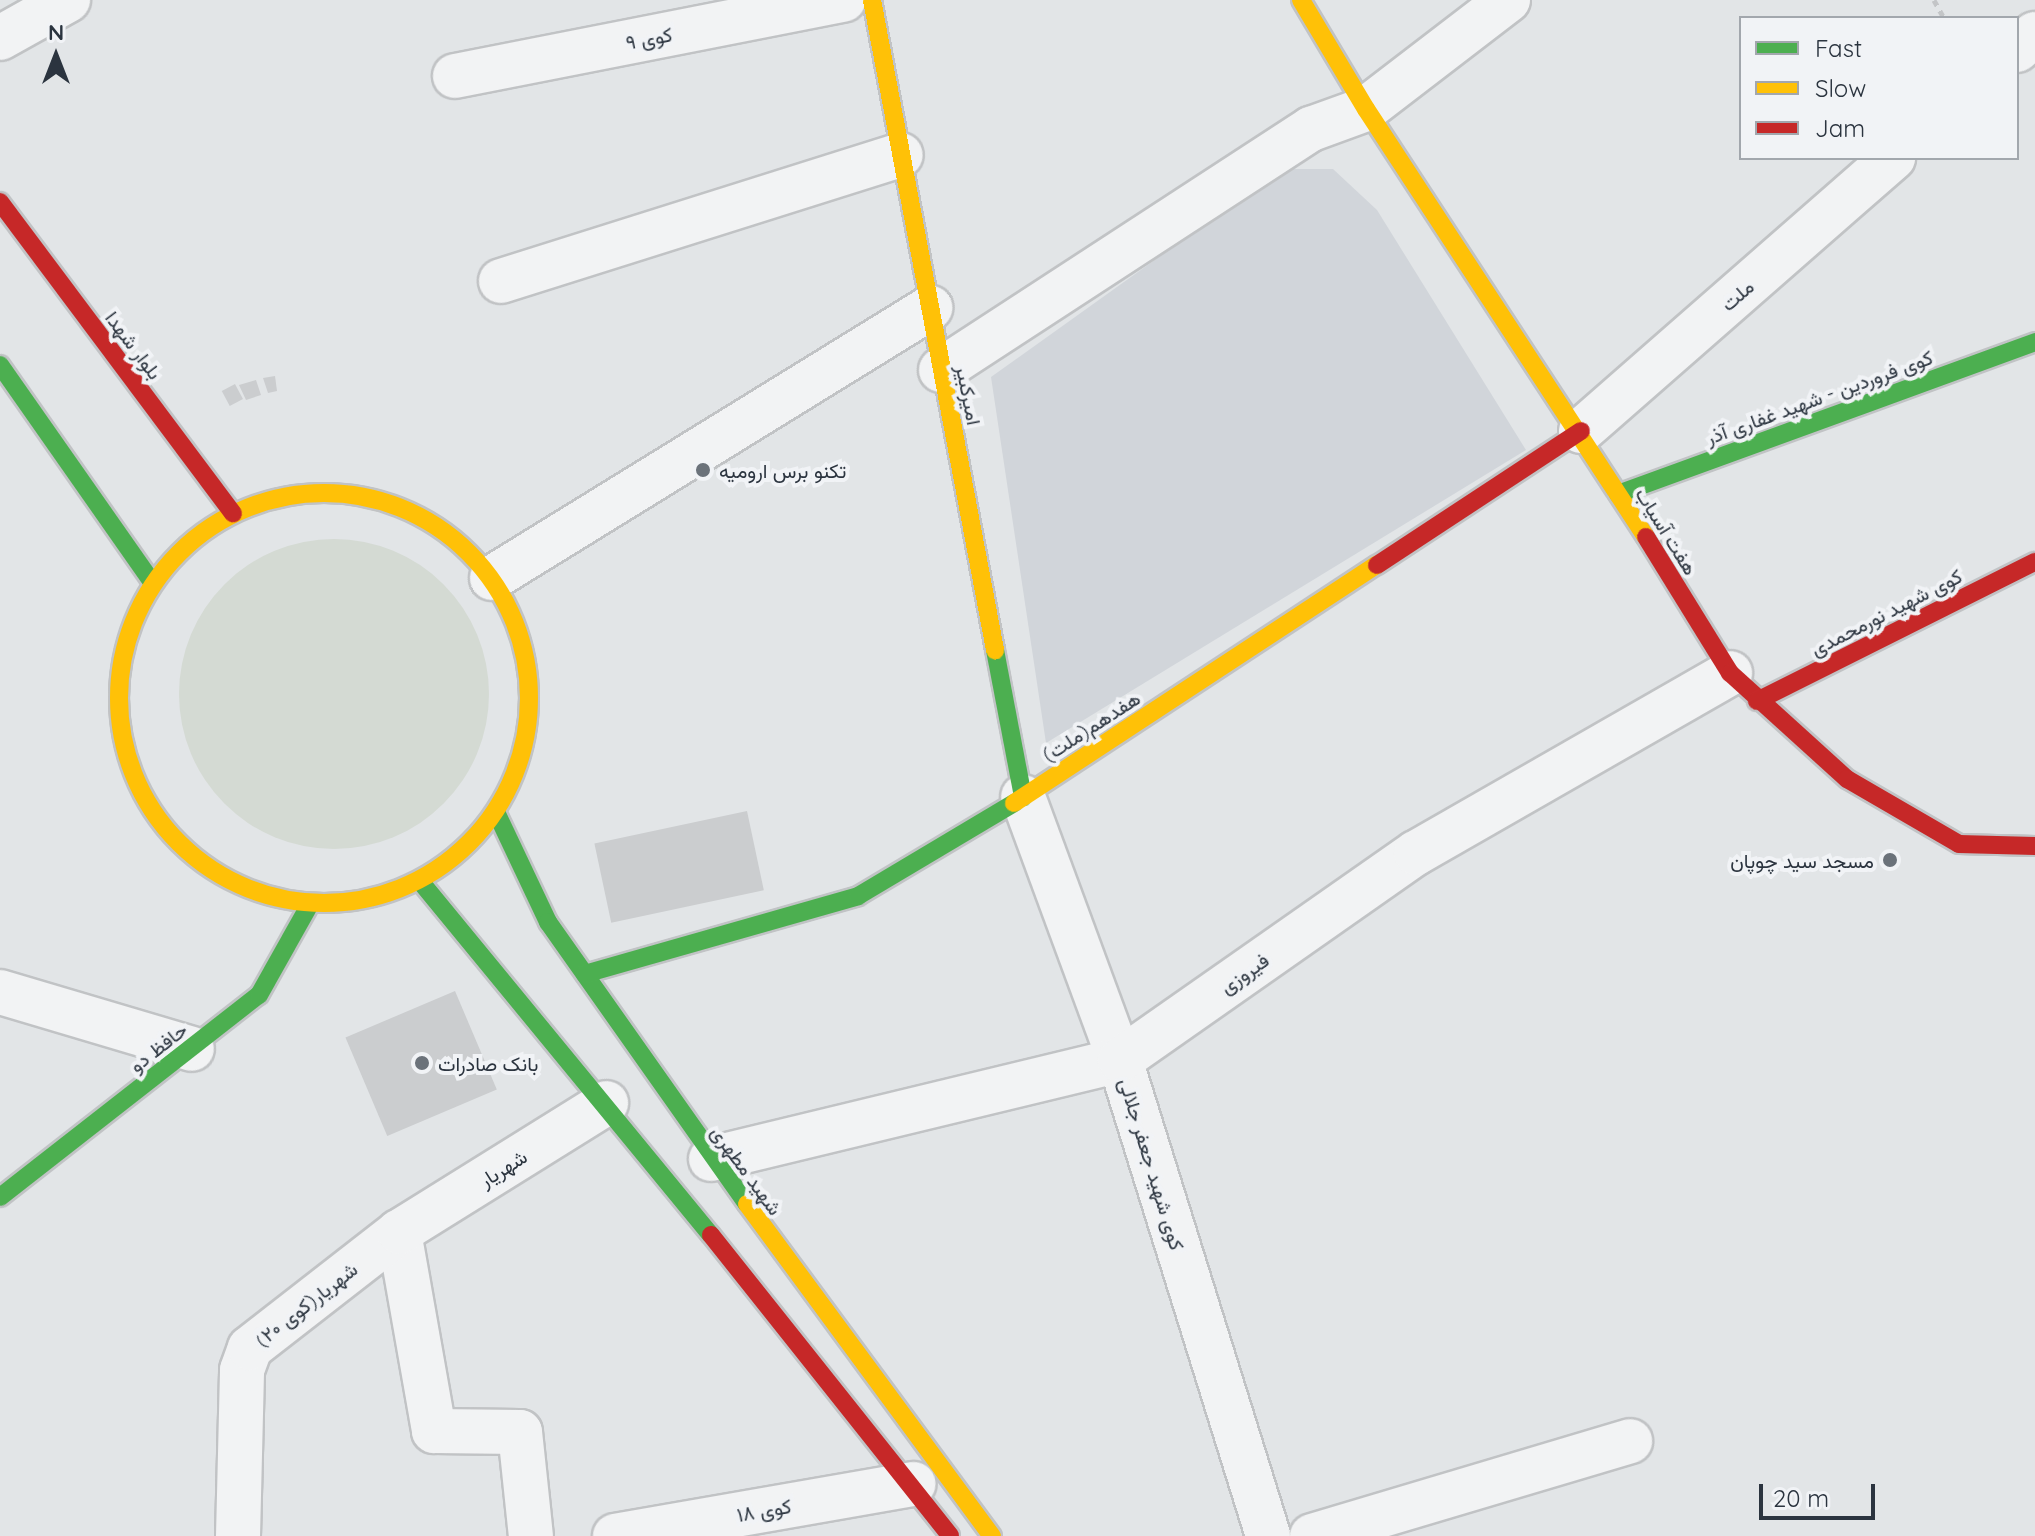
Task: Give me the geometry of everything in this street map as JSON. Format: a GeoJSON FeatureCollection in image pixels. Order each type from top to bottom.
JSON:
{"type":"FeatureCollection","features":[{"type":"Feature","properties":{"kind":"street"},"geometry":{"type":"LineString","coordinates":[[0,38],[68,0]]}},
{"type":"Feature","properties":{"kind":"street","name":"کوی ۹"},"geometry":{"type":"LineString","coordinates":[[455,76],[844,0]]}},
{"type":"Feature","properties":{"kind":"street","name":"امیرکبیر"},"geometry":{"type":"LineString","coordinates":[[872,0],[1023,797]]}},
{"type":"Feature","properties":{"kind":"street","name":"هفت آسیاب"},"geometry":{"type":"LineString","coordinates":[[1301,0],[1366,109],[1581,431],[1618,494],[1744,687],[1847,779],[1959,844],[2035,846]]}},
{"type":"Feature","properties":{"kind":"street"},"geometry":{"type":"LineString","coordinates":[[941,370],[1311,129],[1366,109],[1508,0]]}},
{"type":"Feature","properties":{"kind":"street"},"geometry":{"type":"LineString","coordinates":[[2019,48],[2035,34]]}},
{"type":"Feature","properties":{"kind":"street"},"geometry":{"type":"LineString","coordinates":[[501,281],[901,155]]}},
{"type":"Feature","properties":{"kind":"street","name":"ملت"},"geometry":{"type":"LineString","coordinates":[[1581,431],[1891,160]]}},
{"type":"Feature","properties":{"kind":"street","name":"بلوار شهدا"},"geometry":{"type":"LineString","coordinates":[[0,202],[233,513]]}},
{"type":"Feature","properties":{"kind":"street"},"geometry":{"type":"LineString","coordinates":[[492,578],[930,308]]}},
{"type":"Feature","properties":{"kind":"street","name":"کوی فروردین - شهید غفاری آذر"},"geometry":{"type":"LineString","coordinates":[[1618,494],[2035,342]]}},
{"type":"Feature","properties":{"kind":"street"},"geometry":{"type":"LineString","coordinates":[[0,365],[152,582]]}},
{"type":"Feature","properties":{"kind":"street","name":"هفدهم(ملت)"},"geometry":{"type":"LineString","coordinates":[[585,974],[858,896],[1023,797],[1581,431]]}},
{"type":"Feature","properties":{"kind":"street"},"geometry":{"type":"LineString","coordinates":[[337,493],[390,503],[438,527],[492,578],[509,606],[527,658],[530,711],[520,764],[496,812],[466,847],[420,881],[366,900],[310,904],[257,893],[208,869],[168,833],[138,788],[121,737],[118,683],[128,631],[152,582],[188,543],[233,513],[284,496],[337,493]]}},
{"type":"Feature","properties":{"kind":"street","name":"کوی شهید نورمحمدی"},"geometry":{"type":"LineString","coordinates":[[1744,687],[2035,562]]}},
{"type":"Feature","properties":{"kind":"street","name":"فیروزی"},"geometry":{"type":"LineString","coordinates":[[711,1159],[1120,1060],[1416,853],[1744,687]]}},
{"type":"Feature","properties":{"kind":"street","name":"کوی شهید جعفر جلالی"},"geometry":{"type":"LineString","coordinates":[[1023,797],[1120,1060],[1268,1536]]}},
{"type":"Feature","properties":{"kind":"street","name":"شهید مطهری"},"geometry":{"type":"LineString","coordinates":[[496,812],[548,922],[711,1159],[992,1536]]}},
{"type":"Feature","properties":{"kind":"street"},"geometry":{"type":"LineString","coordinates":[[420,881],[606,1103],[913,1484],[950,1536]]}},
{"type":"Feature","properties":{"kind":"street","name":"حافظ دو"},"geometry":{"type":"LineString","coordinates":[[0,1197],[259,995],[310,904]]}},
{"type":"Feature","properties":{"kind":"street"},"geometry":{"type":"LineString","coordinates":[[0,992],[192,1049]]}},
{"type":"Feature","properties":{"kind":"street","name":"شهریار"},"geometry":{"type":"LineString","coordinates":[[399,1232],[606,1103]]}},
{"type":"Feature","properties":{"kind":"street"},"geometry":{"type":"LineString","coordinates":[[399,1232],[434,1431],[520,1432],[531,1536]]}},
{"type":"Feature","properties":{"kind":"street","name":"شهریار(کوی ۲۰)"},"geometry":{"type":"LineString","coordinates":[[238,1536],[242,1370],[250,1348],[399,1232]]}},
{"type":"Feature","properties":{"kind":"street"},"geometry":{"type":"LineString","coordinates":[[1312,1536],[1630,1441]]}},
{"type":"Feature","properties":{"kind":"street","name":"کوی ۱۸"},"geometry":{"type":"LineString","coordinates":[[615,1536],[913,1484]]}},
{"type":"Feature","properties":{"kind":"shaded area"},"geometry":{"type":"Polygon","coordinates":[[[1282,169],[1333,169],[1377,210],[1526,450],[1046,743],[991,377],[1282,169]]]}},
{"type":"Feature","properties":{"kind":"shaded area"},"geometry":{"type":"Polygon","coordinates":[[[319,539],[349,539],[379,545],[407,557],[433,574],[454,595],[471,621],[483,649],[489,709],[478,753],[463,780],[444,804],[420,823],[393,838],[349,849],[319,849],[289,843],[261,831],[235,814],[214,793],[197,767],[185,739],[179,709],[179,679],[185,649],[197,621],[214,595],[235,574],[261,557],[289,545],[319,539]]]}},
{"type":"Feature","properties":{"kind":"building"},"geometry":{"type":"Polygon","coordinates":[[[275,376],[277,391],[268,393],[263,378],[275,376]]]}},
{"type":"Feature","properties":{"kind":"building"},"geometry":{"type":"Polygon","coordinates":[[[256,380],[261,395],[246,400],[239,385],[256,380]]]}},
{"type":"Feature","properties":{"kind":"building"},"geometry":{"type":"Polygon","coordinates":[[[235,384],[243,399],[230,406],[222,391],[235,384]]]}},
{"type":"Feature","properties":{"kind":"building"},"geometry":{"type":"Polygon","coordinates":[[[747,811],[764,890],[611,923],[594,843],[747,811]]]}},
{"type":"Feature","properties":{"kind":"building","name":"بانک صادرات"},"geometry":{"type":"Polygon","coordinates":[[[455,991],[497,1089],[387,1136],[345,1037],[455,991]]]}},
{"type":"Feature","properties":{"kind":"traffic: fast"},"geometry":{"type":"LineString","coordinates":[[1618,494],[2035,342]]}},
{"type":"Feature","properties":{"kind":"traffic: fast"},"geometry":{"type":"LineString","coordinates":[[0,365],[152,582]]}},
{"type":"Feature","properties":{"kind":"traffic: fast"},"geometry":{"type":"LineString","coordinates":[[995,650],[1023,797]]}},
{"type":"Feature","properties":{"kind":"traffic: fast"},"geometry":{"type":"LineString","coordinates":[[585,974],[858,896],[1014,803]]}},
{"type":"Feature","properties":{"kind":"traffic: fast"},"geometry":{"type":"LineString","coordinates":[[496,812],[548,922],[747,1204]]}},
{"type":"Feature","properties":{"kind":"traffic: fast"},"geometry":{"type":"LineString","coordinates":[[420,881],[711,1235]]}},
{"type":"Feature","properties":{"kind":"traffic: fast"},"geometry":{"type":"LineString","coordinates":[[0,1197],[259,995],[310,904]]}},
{"type":"Feature","properties":{"kind":"traffic: slow"},"geometry":{"type":"LineString","coordinates":[[872,0],[995,650]]}},
{"type":"Feature","properties":{"kind":"traffic: slow"},"geometry":{"type":"LineString","coordinates":[[1301,0],[1366,109],[1646,537]]}},
{"type":"Feature","properties":{"kind":"traffic: slow"},"geometry":{"type":"LineString","coordinates":[[324,493],[364,497],[403,508],[438,527],[469,553],[495,584],[514,619],[525,658],[529,698],[525,738],[514,777],[495,812],[469,843],[438,869],[403,888],[364,899],[324,903],[284,899],[245,888],[210,869],[179,843],[153,812],[134,777],[123,738],[119,698],[123,658],[134,619],[153,584],[179,553],[210,527],[245,508],[284,497],[324,493]]}},
{"type":"Feature","properties":{"kind":"traffic: slow"},"geometry":{"type":"LineString","coordinates":[[1014,803],[1377,565]]}},
{"type":"Feature","properties":{"kind":"traffic: slow"},"geometry":{"type":"LineString","coordinates":[[747,1204],[992,1536]]}},
{"type":"Feature","properties":{"kind":"traffic: jam"},"geometry":{"type":"LineString","coordinates":[[0,202],[233,513]]}},
{"type":"Feature","properties":{"kind":"traffic: jam"},"geometry":{"type":"LineString","coordinates":[[1377,565],[1581,431]]}},
{"type":"Feature","properties":{"kind":"traffic: jam"},"geometry":{"type":"LineString","coordinates":[[1646,537],[1730,673],[1847,779],[1959,844],[2035,846]]}},
{"type":"Feature","properties":{"kind":"traffic: jam"},"geometry":{"type":"LineString","coordinates":[[1757,701],[2035,562]]}},
{"type":"Feature","properties":{"kind":"traffic: jam"},"geometry":{"type":"LineString","coordinates":[[711,1235],[950,1536]]}},
{"type":"Feature","properties":{"kind":"place","name":"تکنو برس ارومیه"},"geometry":{"type":"Point","coordinates":[703,470]}},
{"type":"Feature","properties":{"kind":"place","name":"مسجد سید چوپان"},"geometry":{"type":"Point","coordinates":[1890,860]}},
{"type":"Feature","properties":{"kind":"place","name":"بانک صادرات"},"geometry":{"type":"Point","coordinates":[422,1063]}}]}
